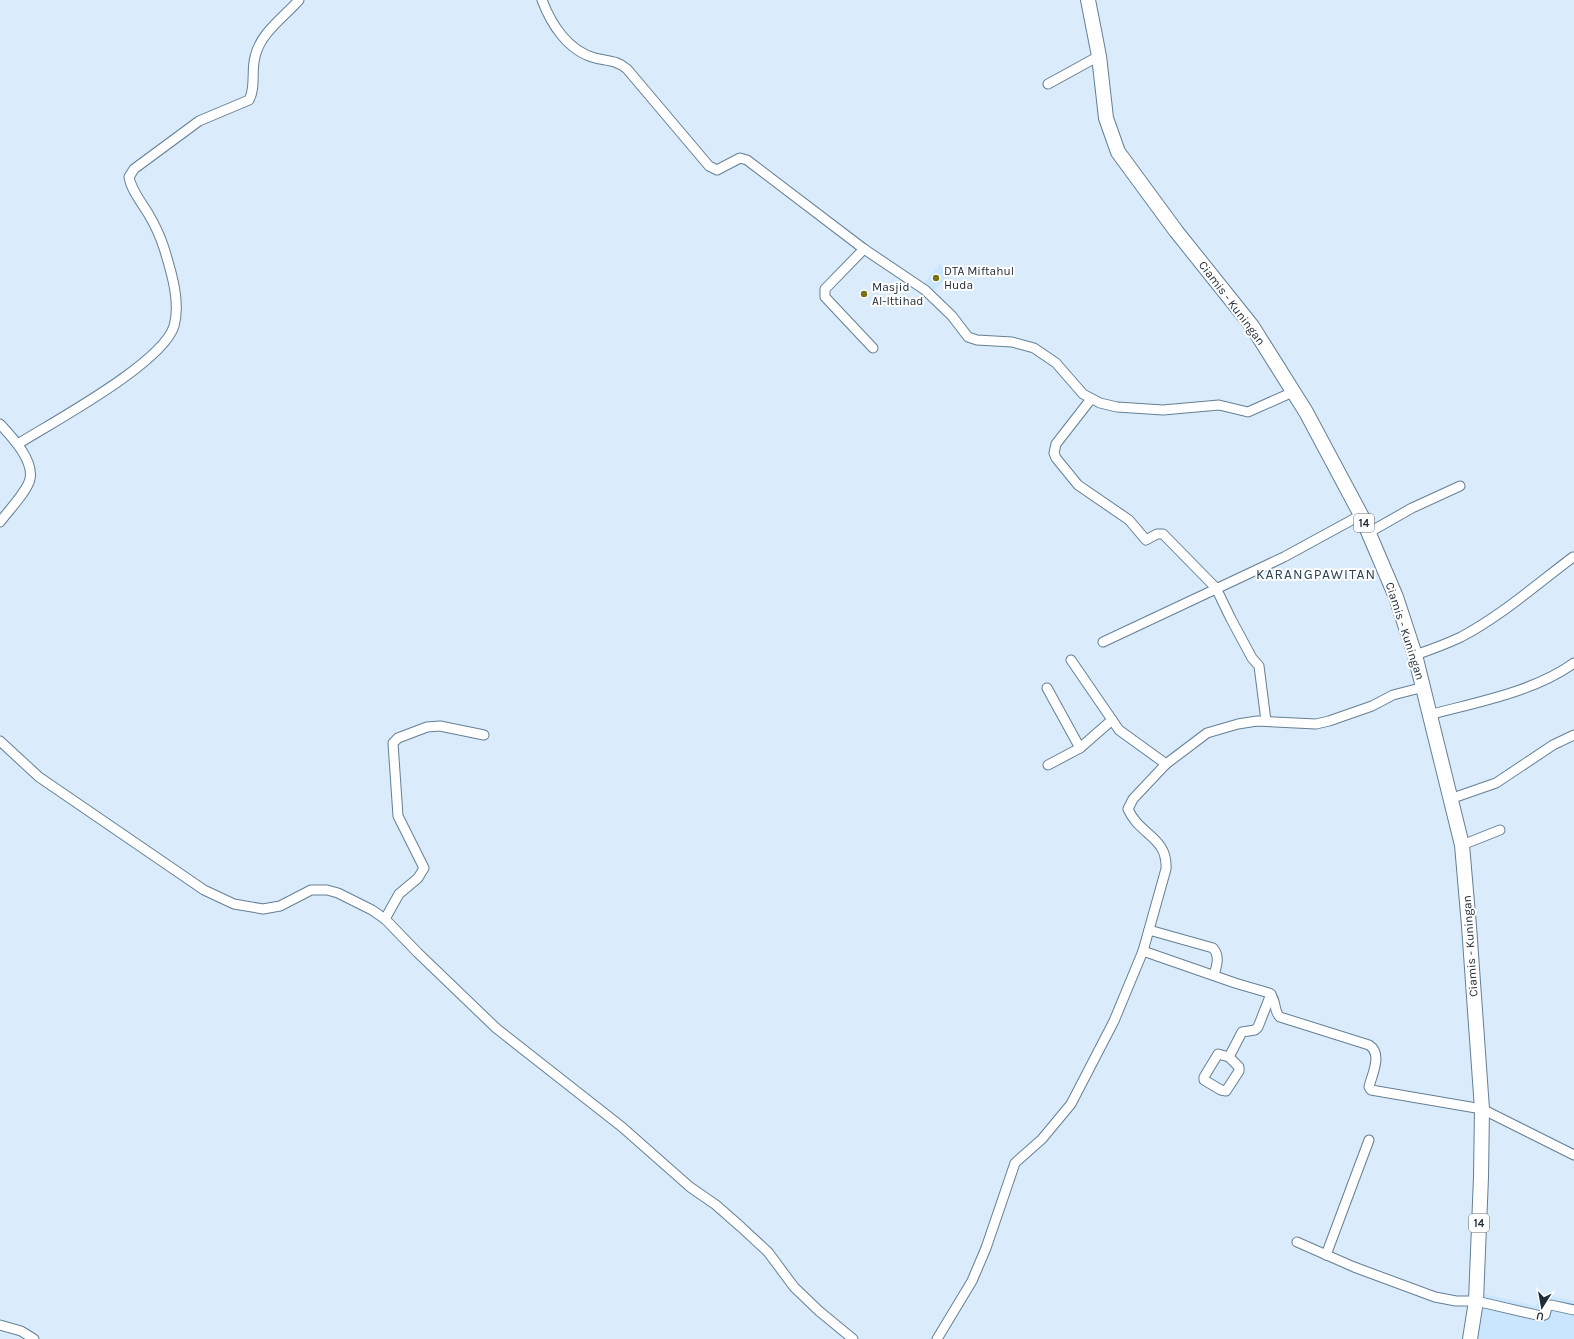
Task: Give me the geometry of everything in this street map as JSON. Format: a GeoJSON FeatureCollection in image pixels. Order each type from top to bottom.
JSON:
{"type":"FeatureCollection","features":[{"type":"Feature","properties":{"kind":"highway","name":"Ciamis - Kuningan"},"geometry":{"type":"LineString","coordinates":[[1088,0],[1099,56],[1106,118],[1113,141],[1122,159],[1252,326],[1331,456],[1361,515],[1396,597],[1415,655],[1462,845],[1482,1109],[1481,1177],[1474,1338]]}},
{"type":"Feature","properties":{"kind":"street"},"geometry":{"type":"LineString","coordinates":[[18,444],[128,375],[154,354],[169,338],[174,326],[176,315],[175,297],[168,263],[156,228],[132,187],[129,177],[134,169],[188,128],[213,114],[249,100],[252,90],[255,56],[260,44],[299,0]]}},
{"type":"Feature","properties":{"kind":"street"},"geometry":{"type":"LineString","coordinates":[[542,0],[554,25],[569,44],[584,54],[596,59],[616,62],[627,69],[709,166],[717,170],[740,158],[747,160],[864,249],[925,290],[952,316],[968,337],[978,340],[1012,342],[1034,348],[1052,360],[1066,373],[1076,387],[1092,399],[1117,407],[1137,410],[1163,410],[1219,405],[1248,412],[1293,392]]}},
{"type":"Feature","properties":{"kind":"street"},"geometry":{"type":"LineString","coordinates":[[1048,84],[1099,56]]}},
{"type":"Feature","properties":{"kind":"street"},"geometry":{"type":"LineString","coordinates":[[864,249],[825,289],[823,293],[873,348]]}},
{"type":"Feature","properties":{"kind":"street"},"geometry":{"type":"LineString","coordinates":[[1092,399],[1056,444],[1054,453],[1056,458],[1078,485],[1129,520],[1146,540],[1157,534],[1163,534],[1216,588],[1250,655],[1259,666],[1266,721]]}},
{"type":"Feature","properties":{"kind":"street"},"geometry":{"type":"LineString","coordinates":[[0,424],[18,444],[25,456],[30,478],[26,488],[0,522]]}},
{"type":"Feature","properties":{"kind":"street"},"geometry":{"type":"LineString","coordinates":[[1368,533],[1426,501],[1460,486]]}},
{"type":"Feature","properties":{"kind":"street"},"geometry":{"type":"LineString","coordinates":[[1103,642],[1284,557],[1361,515]]}},
{"type":"Feature","properties":{"kind":"street"},"geometry":{"type":"LineString","coordinates":[[1415,655],[1444,644],[1473,630],[1508,606],[1573,557]]}},
{"type":"Feature","properties":{"kind":"street"},"geometry":{"type":"LineString","coordinates":[[1072,660],[1119,730],[1166,764]]}},
{"type":"Feature","properties":{"kind":"street"},"geometry":{"type":"LineString","coordinates":[[1429,715],[1533,685],[1560,673],[1574,663]]}},
{"type":"Feature","properties":{"kind":"street"},"geometry":{"type":"LineString","coordinates":[[937,1339],[974,1276],[986,1248],[1013,1167],[1020,1158],[1048,1132],[1077,1095],[1120,1008],[1143,951],[1166,869],[1166,859],[1161,845],[1136,822],[1128,809],[1133,798],[1166,764],[1207,733],[1238,724],[1266,721],[1316,724],[1329,722],[1372,706],[1393,695],[1424,687]]}},
{"type":"Feature","properties":{"kind":"street"},"geometry":{"type":"LineString","coordinates":[[1047,688],[1080,748]]}},
{"type":"Feature","properties":{"kind":"street"},"geometry":{"type":"LineString","coordinates":[[1048,765],[1080,748],[1112,720]]}},
{"type":"Feature","properties":{"kind":"street"},"geometry":{"type":"LineString","coordinates":[[385,918],[399,894],[418,878],[424,868],[398,816],[393,743],[398,738],[427,727],[440,726],[484,735]]}},
{"type":"Feature","properties":{"kind":"street"},"geometry":{"type":"LineString","coordinates":[[1450,799],[1496,783],[1553,746],[1574,735]]}},
{"type":"Feature","properties":{"kind":"street"},"geometry":{"type":"LineString","coordinates":[[0,741],[38,777],[204,890],[222,900],[249,908],[272,908],[288,902],[311,890],[327,890],[358,902],[385,918],[418,953],[496,1028],[622,1127],[690,1187],[716,1205],[741,1227],[768,1252],[794,1287],[819,1311],[853,1339]]}},
{"type":"Feature","properties":{"kind":"street"},"geometry":{"type":"LineString","coordinates":[[1462,845],[1500,830]]}},
{"type":"Feature","properties":{"kind":"street"},"geometry":{"type":"LineString","coordinates":[[1149,930],[1213,948],[1218,959],[1214,975]]}},
{"type":"Feature","properties":{"kind":"street"},"geometry":{"type":"LineString","coordinates":[[1143,951],[1271,994]]}},
{"type":"Feature","properties":{"kind":"street"},"geometry":{"type":"LineString","coordinates":[[1271,994],[1277,1014],[1280,1017],[1365,1044],[1372,1048],[1376,1057],[1369,1087],[1371,1090],[1482,1109],[1574,1155]]}},
{"type":"Feature","properties":{"kind":"street"},"geometry":{"type":"LineString","coordinates":[[1229,1057],[1242,1032],[1254,1030],[1258,1027],[1271,994]]}},
{"type":"Feature","properties":{"kind":"street"},"geometry":{"type":"LineString","coordinates":[[1326,1255],[1369,1140]]}},
{"type":"Feature","properties":{"kind":"street"},"geometry":{"type":"LineString","coordinates":[[1297,1242],[1326,1255],[1435,1297],[1456,1301],[1476,1301],[1539,1316],[1543,1316],[1547,1307],[1551,1305],[1574,1310]]}},
{"type":"Feature","properties":{"kind":"street"},"geometry":{"type":"LineString","coordinates":[[0,1325],[21,1331],[34,1339]]}},
{"type":"Feature","properties":{"kind":"shaded area","name":"DTA Miftahul Huda"},"geometry":{"type":"Polygon","coordinates":[[[940,264],[950,273],[932,293],[923,284],[940,264]]]}},
{"type":"Feature","properties":{"kind":"shaded area"},"geometry":{"type":"Polygon","coordinates":[[[1480,1293],[1536,1306],[1542,1294],[1574,1301],[1574,1339],[1474,1339],[1480,1293]]]}},
{"type":"Feature","properties":{"kind":"place","name":"DTA Miftahul Huda"},"geometry":{"type":"Point","coordinates":[936,278]}},
{"type":"Feature","properties":{"kind":"place","name":"Masjid Al-Ittihad"},"geometry":{"type":"Point","coordinates":[864,294]}},
{"type":"Feature","properties":{"kind":"district","name":"KARANGPAWITAN"},"geometry":{"type":"Point","coordinates":[1316,574]}}]}
